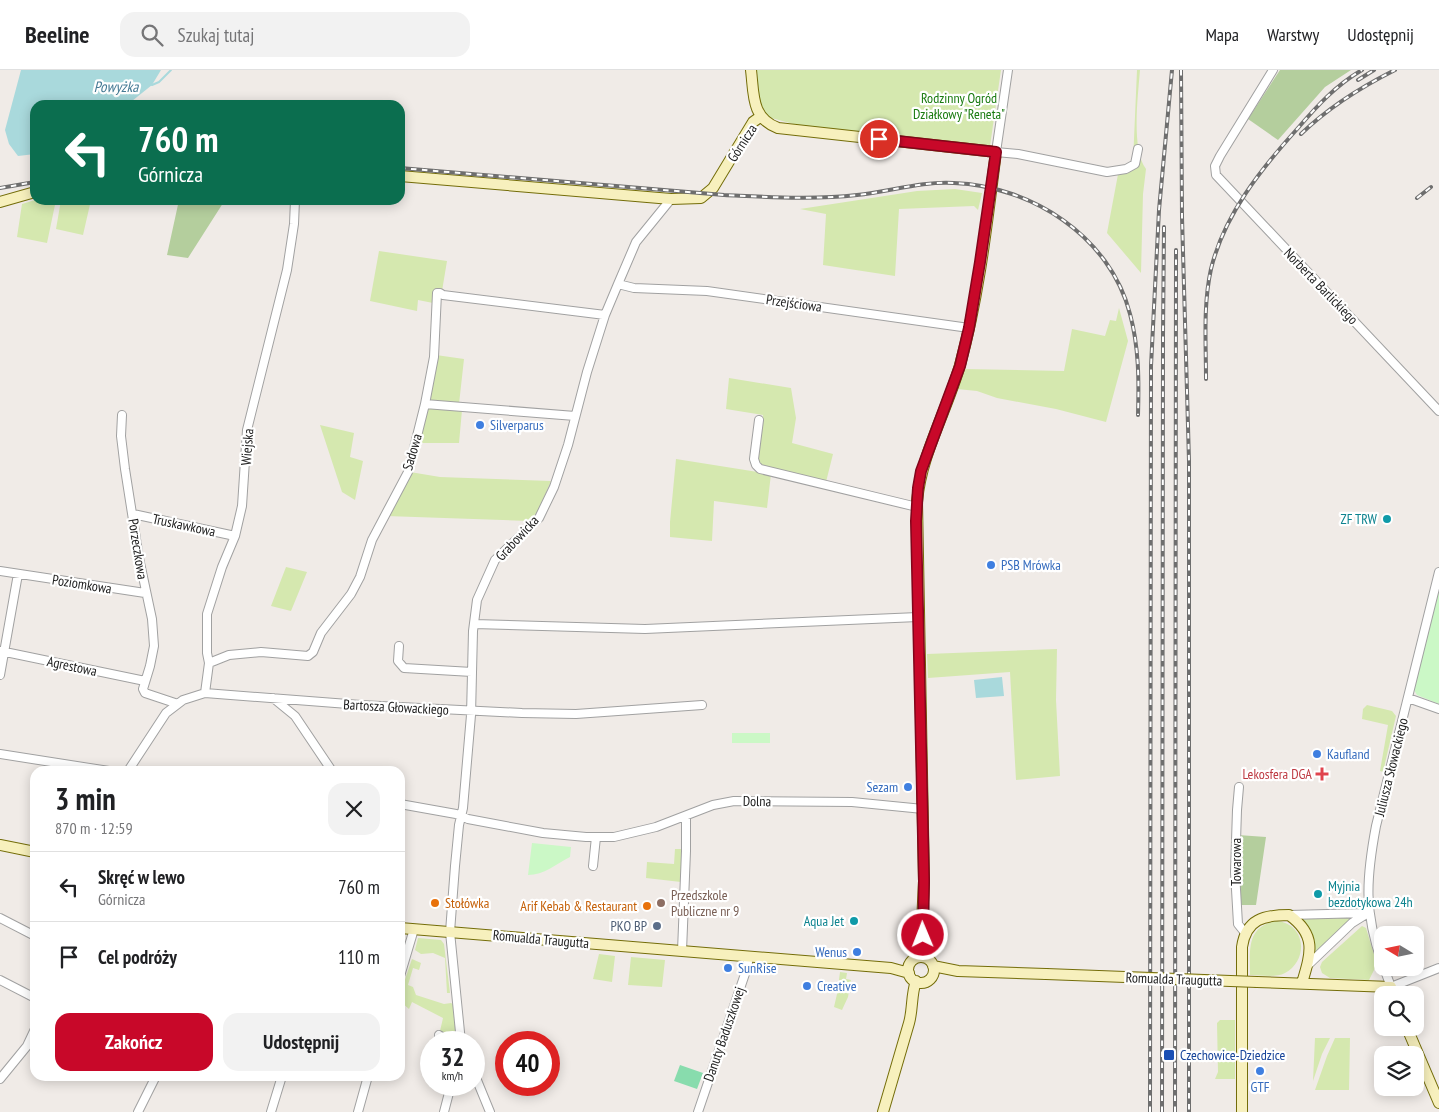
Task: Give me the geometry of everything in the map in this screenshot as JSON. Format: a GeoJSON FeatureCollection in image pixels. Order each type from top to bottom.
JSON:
{"type":"FeatureCollection","features":[{"type":"Feature","properties":{"kind":"street"},"geometry":{"type":"LineString","coordinates":[[752,70],[755,103],[760,116]]}},
{"type":"Feature","properties":{"kind":"street"},"geometry":{"type":"LineString","coordinates":[[919,982],[915,963],[922,922],[924,881],[917,507],[921,471],[960,366],[969,328],[1008,70]]}},
{"type":"Feature","properties":{"kind":"street","name":"Norberta Barlickiego"},"geometry":{"type":"LineString","coordinates":[[1273,70],[1220,156],[1215,170],[1218,178],[1439,411]]}},
{"type":"Feature","properties":{"kind":"street","name":"Górnicza"},"geometry":{"type":"LineString","coordinates":[[405,176],[671,199],[701,198],[713,188],[753,122],[760,116],[770,125],[778,128],[1036,157],[1107,172],[1126,170],[1135,164],[1138,150]]}},
{"type":"Feature","properties":{"kind":"street"},"geometry":{"type":"LineString","coordinates":[[0,202],[30,193]]}},
{"type":"Feature","properties":{"kind":"street","name":"Grabowicka"},"geometry":{"type":"LineString","coordinates":[[459,1031],[450,932],[470,711],[477,600],[495,560],[539,518],[554,487],[587,372],[605,316],[618,284],[636,242],[671,199]]}},
{"type":"Feature","properties":{"kind":"street","name":"Wiejska"},"geometry":{"type":"LineString","coordinates":[[205,693],[209,663],[207,653],[207,614],[222,567],[235,536],[242,506],[247,430],[285,278],[294,224],[295,205]]}},
{"type":"Feature","properties":{"kind":"street","name":"Przejściowa"},"geometry":{"type":"LineString","coordinates":[[618,284],[634,288],[707,291],[969,328]]}},
{"type":"Feature","properties":{"kind":"street","name":"Sadowa"},"geometry":{"type":"LineString","coordinates":[[209,663],[229,655],[270,652],[308,656],[313,652],[321,633],[351,594],[360,577],[372,540],[408,472],[434,358],[437,293],[443,296],[605,316]]}},
{"type":"Feature","properties":{"kind":"street"},"geometry":{"type":"LineString","coordinates":[[424,404],[575,416]]}},
{"type":"Feature","properties":{"kind":"street","name":"Porzeczkowa"},"geometry":{"type":"LineString","coordinates":[[122,415],[121,436],[145,593],[152,619],[154,646],[145,681]]}},
{"type":"Feature","properties":{"kind":"street"},"geometry":{"type":"LineString","coordinates":[[759,420],[754,459],[760,469],[917,507]]}},
{"type":"Feature","properties":{"kind":"street","name":"Truskawkowa"},"geometry":{"type":"LineString","coordinates":[[133,514],[235,536]]}},
{"type":"Feature","properties":{"kind":"street","name":"Poziomkowa"},"geometry":{"type":"LineString","coordinates":[[0,571],[145,593]]}},
{"type":"Feature","properties":{"kind":"street","name":"Juliusza Słowackiego"},"geometry":{"type":"LineString","coordinates":[[1374,934],[1368,913],[1369,860],[1439,572]]}},
{"type":"Feature","properties":{"kind":"street"},"geometry":{"type":"LineString","coordinates":[[0,675],[2,651],[18,574]]}},
{"type":"Feature","properties":{"kind":"street"},"geometry":{"type":"LineString","coordinates":[[474,624],[645,629],[918,617]]}},
{"type":"Feature","properties":{"kind":"street"},"geometry":{"type":"LineString","coordinates":[[399,646],[398,661],[404,668],[472,672]]}},
{"type":"Feature","properties":{"kind":"street","name":"Agrestowa"},"geometry":{"type":"LineString","coordinates":[[2,651],[145,681]]}},
{"type":"Feature","properties":{"kind":"street"},"geometry":{"type":"LineString","coordinates":[[145,681],[143,689],[145,693],[178,704]]}},
{"type":"Feature","properties":{"kind":"street","name":"Bartosza Głowackiego"},"geometry":{"type":"LineString","coordinates":[[131,766],[166,713],[183,700],[205,693],[361,705],[576,714],[702,705]]}},
{"type":"Feature","properties":{"kind":"street"},"geometry":{"type":"LineString","coordinates":[[273,698],[295,716],[329,766]]}},
{"type":"Feature","properties":{"kind":"street"},"geometry":{"type":"LineString","coordinates":[[1408,698],[1439,709]]}},
{"type":"Feature","properties":{"kind":"street"},"geometry":{"type":"LineString","coordinates":[[0,754],[77,766]]}},
{"type":"Feature","properties":{"kind":"street","name":"Towarowa"},"geometry":{"type":"LineString","coordinates":[[1239,787],[1235,872],[1238,924],[1246,934]]}},
{"type":"Feature","properties":{"kind":"street","name":"Dolna"},"geometry":{"type":"LineString","coordinates":[[405,805],[543,833],[596,837],[626,835],[686,816],[713,805],[734,801],[852,802],[923,809]]}},
{"type":"Feature","properties":{"kind":"street"},"geometry":{"type":"LineString","coordinates":[[682,951],[686,816]]}},
{"type":"Feature","properties":{"kind":"street"},"geometry":{"type":"LineString","coordinates":[[593,866],[596,837]]}},
{"type":"Feature","properties":{"kind":"street"},"geometry":{"type":"LineString","coordinates":[[0,845],[30,851]]}},
{"type":"Feature","properties":{"kind":"street"},"geometry":{"type":"LineString","coordinates":[[1242,1112],[1242,947],[1251,925],[1264,917],[1272,915],[1368,913]]}},
{"type":"Feature","properties":{"kind":"street"},"geometry":{"type":"LineString","coordinates":[[1307,966],[1352,923],[1368,913]]}},
{"type":"Feature","properties":{"kind":"street"},"geometry":{"type":"LineString","coordinates":[[1289,915],[1305,929],[1309,940],[1310,952],[1302,983]]}},
{"type":"Feature","properties":{"kind":"street"},"geometry":{"type":"LineString","coordinates":[[0,918],[30,933]]}},
{"type":"Feature","properties":{"kind":"street","name":"Romualda Traugutta"},"geometry":{"type":"LineString","coordinates":[[405,928],[891,968],[915,963]]}},
{"type":"Feature","properties":{"kind":"street"},"geometry":{"type":"LineString","coordinates":[[405,959],[414,929]]}},
{"type":"Feature","properties":{"kind":"street","name":"Danuty Baduszkowej"},"geometry":{"type":"LineString","coordinates":[[698,1112],[747,968],[749,956]]}},
{"type":"Feature","properties":{"kind":"street"},"geometry":{"type":"LineString","coordinates":[[883,1112],[912,1009],[912,992],[919,982],[929,980],[933,970],[915,963]]}},
{"type":"Feature","properties":{"kind":"street"},"geometry":{"type":"LineString","coordinates":[[1403,986],[1439,968]]}},
{"type":"Feature","properties":{"kind":"street","name":"Romualda Traugutta"},"geometry":{"type":"LineString","coordinates":[[933,970],[1302,983],[1374,989]]}},
{"type":"Feature","properties":{"kind":"street"},"geometry":{"type":"LineString","coordinates":[[0,980],[30,995]]}},
{"type":"Feature","properties":{"kind":"street"},"geometry":{"type":"LineString","coordinates":[[1410,1036],[1439,1103]]}},
{"type":"Feature","properties":{"kind":"street"},"geometry":{"type":"LineString","coordinates":[[0,1079],[30,1040]]}},
{"type":"Feature","properties":{"kind":"street"},"geometry":{"type":"LineString","coordinates":[[138,1112],[154,1081]]}},
{"type":"Feature","properties":{"kind":"street"},"geometry":{"type":"LineString","coordinates":[[271,1112],[280,1081]]}},
{"type":"Feature","properties":{"kind":"street"},"geometry":{"type":"LineString","coordinates":[[358,1112],[367,1081]]}},
{"type":"Feature","properties":{"kind":"street"},"geometry":{"type":"LineString","coordinates":[[444,1112],[449,1096]]}},
{"type":"Feature","properties":{"kind":"street"},"geometry":{"type":"LineString","coordinates":[[484,1096],[490,1112]]}},
{"type":"Feature","properties":{"kind":"green space","name":"Rodzinny Ogród Działkowy \"Reneta\""},"geometry":{"type":"Polygon","coordinates":[[[757,70],[1001,70],[990,146],[801,126],[760,115],[757,70]]]}},
{"type":"Feature","properties":{"kind":"green space"},"geometry":{"type":"Polygon","coordinates":[[[1137,70],[1140,70],[1137,107],[1138,149],[1146,169],[1143,194],[1141,273],[1107,233],[1119,169],[1133,162],[1137,70]]]}},
{"type":"Feature","properties":{"kind":"green space"},"geometry":{"type":"Polygon","coordinates":[[[1280,70],[1351,70],[1325,87],[1278,140],[1248,119],[1280,70]]]}},
{"type":"Feature","properties":{"kind":"green space"},"geometry":{"type":"Polygon","coordinates":[[[955,189],[982,193],[978,210],[974,206],[899,209],[895,276],[823,265],[826,214],[800,209],[917,191],[955,189]]]}},
{"type":"Feature","properties":{"kind":"green space"},"geometry":{"type":"Polygon","coordinates":[[[30,202],[30,205],[55,205],[47,243],[17,237],[22,204],[30,202]]]}},
{"type":"Feature","properties":{"kind":"green space"},"geometry":{"type":"Polygon","coordinates":[[[60,205],[90,205],[83,235],[56,229],[60,205]]]}},
{"type":"Feature","properties":{"kind":"green space"},"geometry":{"type":"Polygon","coordinates":[[[178,205],[222,205],[188,258],[167,255],[178,205]]]}},
{"type":"Feature","properties":{"kind":"green space"},"geometry":{"type":"Polygon","coordinates":[[[379,251],[447,261],[442,291],[434,290],[433,303],[418,300],[417,311],[370,301],[379,251]]]}},
{"type":"Feature","properties":{"kind":"green space"},"geometry":{"type":"Polygon","coordinates":[[[1119,308],[1128,341],[1106,422],[1056,409],[997,398],[977,391],[957,389],[964,369],[1064,371],[1072,329],[1105,336],[1110,320],[1116,321],[1119,308]]]}},
{"type":"Feature","properties":{"kind":"green space"},"geometry":{"type":"Polygon","coordinates":[[[436,355],[464,359],[459,404],[429,402],[436,355]]]}},
{"type":"Feature","properties":{"kind":"green space"},"geometry":{"type":"Polygon","coordinates":[[[729,378],[791,388],[796,418],[792,443],[833,454],[826,482],[759,464],[756,458],[763,415],[726,409],[729,378]]]}},
{"type":"Feature","properties":{"kind":"green space"},"geometry":{"type":"Polygon","coordinates":[[[428,407],[462,410],[459,443],[417,443],[428,407]]]}},
{"type":"Feature","properties":{"kind":"green space"},"geometry":{"type":"Polygon","coordinates":[[[320,425],[354,433],[350,457],[363,461],[355,500],[342,492],[320,425]]]}},
{"type":"Feature","properties":{"kind":"green space"},"geometry":{"type":"Polygon","coordinates":[[[676,459],[771,474],[767,508],[714,501],[712,541],[670,537],[676,459]]]}},
{"type":"Feature","properties":{"kind":"green space"},"geometry":{"type":"Polygon","coordinates":[[[410,472],[440,477],[551,481],[538,511],[529,521],[386,516],[410,472]]]}},
{"type":"Feature","properties":{"kind":"green space"},"geometry":{"type":"Polygon","coordinates":[[[286,567],[307,572],[291,611],[271,606],[286,567]]]}},
{"type":"Feature","properties":{"kind":"green space"},"geometry":{"type":"Polygon","coordinates":[[[1439,590],[1439,704],[1417,695],[1414,690],[1439,590]]]}},
{"type":"Feature","properties":{"kind":"green space"},"geometry":{"type":"Polygon","coordinates":[[[1057,649],[1056,700],[1060,776],[1016,780],[1010,672],[928,678],[927,654],[1057,649]]]}},
{"type":"Feature","properties":{"kind":"green space"},"geometry":{"type":"Polygon","coordinates":[[[1367,705],[1392,711],[1396,716],[1383,772],[1380,771],[1388,725],[1362,719],[1363,709],[1367,705]]]}},
{"type":"Feature","properties":{"kind":"green space"},"geometry":{"type":"Polygon","coordinates":[[[732,733],[770,733],[770,743],[732,743],[732,733]]]}},
{"type":"Feature","properties":{"kind":"green space"},"geometry":{"type":"Polygon","coordinates":[[[1238,835],[1266,837],[1256,905],[1239,905],[1238,835]]]}},
{"type":"Feature","properties":{"kind":"green space"},"geometry":{"type":"Polygon","coordinates":[[[532,843],[571,847],[570,857],[545,871],[528,875],[532,843]]]}},
{"type":"Feature","properties":{"kind":"green space"},"geometry":{"type":"Polygon","coordinates":[[[675,849],[683,849],[681,882],[646,878],[647,862],[674,864],[675,849]]]}},
{"type":"Feature","properties":{"kind":"green space"},"geometry":{"type":"Polygon","coordinates":[[[1301,918],[1349,918],[1350,921],[1315,953],[1311,934],[1301,918]]]}},
{"type":"Feature","properties":{"kind":"green space"},"geometry":{"type":"Polygon","coordinates":[[[1277,921],[1287,924],[1299,935],[1301,952],[1298,960],[1293,967],[1281,975],[1250,975],[1250,948],[1255,934],[1260,928],[1277,921]]]}},
{"type":"Feature","properties":{"kind":"green space"},"geometry":{"type":"Polygon","coordinates":[[[1362,926],[1366,928],[1374,954],[1374,970],[1369,980],[1330,978],[1322,973],[1320,967],[1322,962],[1362,926]]]}},
{"type":"Feature","properties":{"kind":"green space"},"geometry":{"type":"Polygon","coordinates":[[[418,938],[441,940],[444,944],[450,993],[447,993],[445,958],[433,953],[421,954],[415,950],[418,938]]]}},
{"type":"Feature","properties":{"kind":"green space"},"geometry":{"type":"Polygon","coordinates":[[[599,954],[615,956],[612,982],[593,979],[599,954]]]}},
{"type":"Feature","properties":{"kind":"green space"},"geometry":{"type":"Polygon","coordinates":[[[631,957],[665,960],[662,987],[628,985],[631,957]]]}},
{"type":"Feature","properties":{"kind":"green space"},"geometry":{"type":"Polygon","coordinates":[[[412,959],[421,963],[419,970],[413,968],[408,985],[413,987],[416,995],[444,1004],[451,1003],[454,1005],[457,1031],[440,1031],[443,1018],[412,1002],[409,1009],[405,1006],[405,979],[412,959]]]}},
{"type":"Feature","properties":{"kind":"green space"},"geometry":{"type":"Polygon","coordinates":[[[840,972],[847,973],[846,979],[851,980],[848,997],[842,1010],[834,1007],[840,972]]]}},
{"type":"Feature","properties":{"kind":"green space"},"geometry":{"type":"Polygon","coordinates":[[[1220,1020],[1235,1020],[1235,1079],[1215,1079],[1218,1072],[1217,1023],[1220,1020]]]}},
{"type":"Feature","properties":{"kind":"green space"},"geometry":{"type":"Polygon","coordinates":[[[1315,1038],[1330,1038],[1322,1054],[1313,1081],[1315,1038]]]}},
{"type":"Feature","properties":{"kind":"green space"},"geometry":{"type":"Polygon","coordinates":[[[1335,1038],[1350,1038],[1349,1090],[1315,1090],[1327,1056],[1335,1038]]]}},
{"type":"Feature","properties":{"kind":"green space"},"geometry":{"type":"Polygon","coordinates":[[[680,1065],[703,1073],[697,1089],[674,1081],[680,1065]]]}},
{"type":"Feature","properties":{"kind":"water","name":"Powyżka"},"geometry":{"type":"Polygon","coordinates":[[[21,70],[161,70],[152,85],[133,100],[30,100],[30,155],[18,156],[9,144],[5,130],[21,70]]]}},
{"type":"Feature","properties":{"kind":"water"},"geometry":{"type":"Polygon","coordinates":[[[1002,677],[1004,696],[976,698],[974,680],[1002,677]]]}},
{"type":"Feature","properties":{"kind":"waterway"},"geometry":{"type":"LineString","coordinates":[[152,85],[159,82],[171,70]]}},
{"type":"Feature","properties":{"kind":"railway"},"geometry":{"type":"LineString","coordinates":[[1150,1112],[1151,366],[1159,210],[1172,70]]}},
{"type":"Feature","properties":{"kind":"railway"},"geometry":{"type":"LineString","coordinates":[[1181,70],[1182,217],[1189,461],[1189,1112]]}},
{"type":"Feature","properties":{"kind":"railway"},"geometry":{"type":"LineString","coordinates":[[1206,379],[1208,283],[1217,249],[1234,211],[1258,176],[1312,112],[1327,96],[1362,70]]}},
{"type":"Feature","properties":{"kind":"railway"},"geometry":{"type":"LineString","coordinates":[[1358,80],[1374,70]]}},
{"type":"Feature","properties":{"kind":"railway"},"geometry":{"type":"LineString","coordinates":[[1301,134],[1322,115],[1345,99],[1395,70]]}},
{"type":"Feature","properties":{"kind":"railway"},"geometry":{"type":"LineString","coordinates":[[405,168],[758,197],[840,197],[942,183],[983,186],[1011,194],[1038,205],[1063,220],[1086,239],[1105,261],[1120,286],[1130,314],[1137,351],[1138,415]]}},
{"type":"Feature","properties":{"kind":"railway"},"geometry":{"type":"LineString","coordinates":[[0,188],[30,183]]}},
{"type":"Feature","properties":{"kind":"railway"},"geometry":{"type":"LineString","coordinates":[[1417,198],[1431,187]]}},
{"type":"Feature","properties":{"kind":"railway"},"geometry":{"type":"LineString","coordinates":[[1162,1112],[1164,227]]}},
{"type":"Feature","properties":{"kind":"railway"},"geometry":{"type":"LineString","coordinates":[[1175,1112],[1176,250]]}},
{"type":"Feature","properties":{"kind":"place","name":"Silverparus"},"geometry":{"type":"Point","coordinates":[480,425]}},
{"type":"Feature","properties":{"kind":"place","name":"ZF TRW"},"geometry":{"type":"Point","coordinates":[1387,519]}},
{"type":"Feature","properties":{"kind":"place","name":"PSB Mrówka"},"geometry":{"type":"Point","coordinates":[991,565]}},
{"type":"Feature","properties":{"kind":"place","name":"Kaufland"},"geometry":{"type":"Point","coordinates":[1317,754]}},
{"type":"Feature","properties":{"kind":"place","name":"Lekosfera DGA"},"geometry":{"type":"Point","coordinates":[1322,774]}},
{"type":"Feature","properties":{"kind":"place","name":"Sezam"},"geometry":{"type":"Point","coordinates":[908,787]}},
{"type":"Feature","properties":{"kind":"place","name":"Myjnia bezdotykowa 24h"},"geometry":{"type":"Point","coordinates":[1318,894]}},
{"type":"Feature","properties":{"kind":"place","name":"Stołówka"},"geometry":{"type":"Point","coordinates":[435,903]}},
{"type":"Feature","properties":{"kind":"place","name":"Przedszkole Publiczne nr 9"},"geometry":{"type":"Point","coordinates":[661,903]}},
{"type":"Feature","properties":{"kind":"place","name":"Arif Kebab & Restaurant"},"geometry":{"type":"Point","coordinates":[647,906]}},
{"type":"Feature","properties":{"kind":"place","name":"Aqua Jet"},"geometry":{"type":"Point","coordinates":[854,921]}},
{"type":"Feature","properties":{"kind":"place","name":"PKO BP"},"geometry":{"type":"Point","coordinates":[657,926]}},
{"type":"Feature","properties":{"kind":"place","name":"Wenus"},"geometry":{"type":"Point","coordinates":[857,952]}},
{"type":"Feature","properties":{"kind":"place","name":"SunRise"},"geometry":{"type":"Point","coordinates":[728,968]}},
{"type":"Feature","properties":{"kind":"place","name":"Creative"},"geometry":{"type":"Point","coordinates":[807,986]}},
{"type":"Feature","properties":{"kind":"place","name":"Czechowice-Dziedzice"},"geometry":{"type":"Point","coordinates":[1169,1055]}},
{"type":"Feature","properties":{"kind":"place","name":"GTF"},"geometry":{"type":"Point","coordinates":[1260,1071]}},
{"type":"Feature","properties":{"kind":"route"},"geometry":{"type":"LineString","coordinates":[[879,139],[996,152],[969,328],[960,366],[921,471],[918,488],[916,521],[923,809],[923,935]]}}]}
